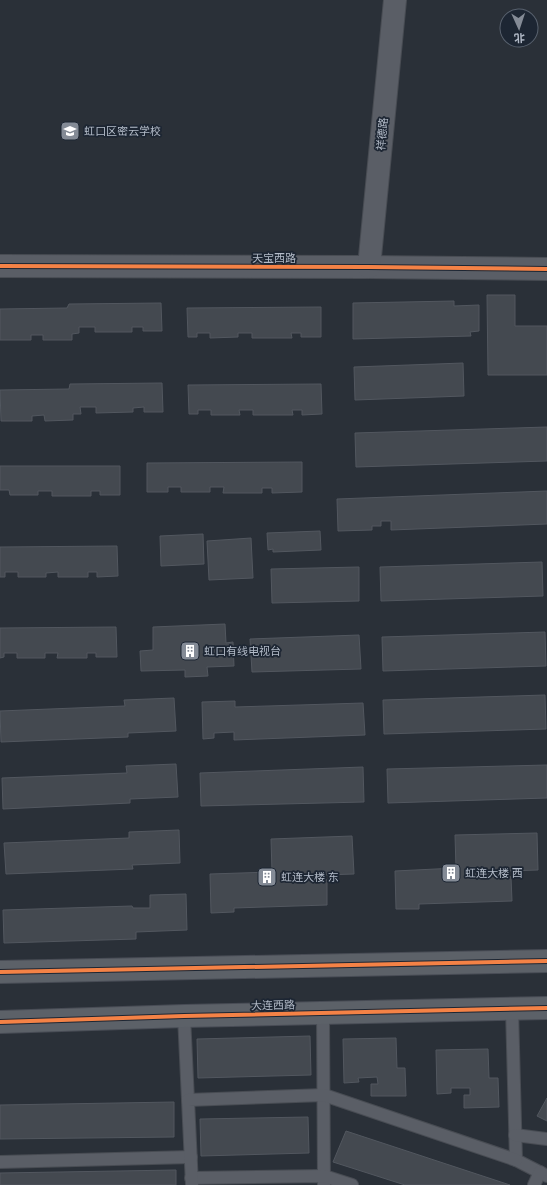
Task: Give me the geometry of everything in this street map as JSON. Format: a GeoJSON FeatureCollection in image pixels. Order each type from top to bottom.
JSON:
{"type":"FeatureCollection","features":[{"type":"Feature","properties":{"kind":"main road"},"geometry":{"type":"LineString","coordinates":[[0,972],[547,961]]}},
{"type":"Feature","properties":{"kind":"main road","name":"大连西路"},"geometry":{"type":"LineString","coordinates":[[0,1022],[184,1016],[547,1008]]}},
{"type":"Feature","properties":{"kind":"street","name":"祥德路"},"geometry":{"type":"LineString","coordinates":[[369,267],[395,0]]}},
{"type":"Feature","properties":{"kind":"street","name":"天宝西路"},"geometry":{"type":"LineString","coordinates":[[0,266],[547,269]]}},
{"type":"Feature","properties":{"kind":"lane"},"geometry":{"type":"LineString","coordinates":[[512,1009],[516,1160]]}},
{"type":"Feature","properties":{"kind":"lane"},"geometry":{"type":"LineString","coordinates":[[323,1013],[324,1180]]}},
{"type":"Feature","properties":{"kind":"lane"},"geometry":{"type":"LineString","coordinates":[[184,1016],[191,1182],[324,1180],[352,1185]]}},
{"type":"Feature","properties":{"kind":"lane"},"geometry":{"type":"LineString","coordinates":[[188,1100],[324,1095],[516,1160],[544,1174],[534,1185]]}},
{"type":"Feature","properties":{"kind":"lane"},"geometry":{"type":"LineString","coordinates":[[515,1135],[547,1139]]}},
{"type":"Feature","properties":{"kind":"lane"},"geometry":{"type":"LineString","coordinates":[[0,1162],[190,1158]]}},
{"type":"Feature","properties":{"kind":"building"},"geometry":{"type":"Polygon","coordinates":[[[487,295],[515,295],[515,326],[547,326],[547,375],[488,375],[487,295]]]}},
{"type":"Feature","properties":{"kind":"building"},"geometry":{"type":"Polygon","coordinates":[[[454,301],[454,306],[479,305],[479,331],[470,332],[471,336],[353,339],[353,303],[454,301]]]}},
{"type":"Feature","properties":{"kind":"building"},"geometry":{"type":"Polygon","coordinates":[[[161,303],[162,331],[143,331],[143,327],[132,327],[132,332],[95,332],[95,327],[79,327],[79,333],[72,334],[72,340],[43,340],[43,335],[31,335],[31,340],[0,340],[0,309],[67,308],[69,304],[161,303]]]}},
{"type":"Feature","properties":{"kind":"building"},"geometry":{"type":"Polygon","coordinates":[[[321,307],[321,337],[301,337],[301,333],[291,333],[292,338],[252,338],[252,333],[238,333],[238,337],[210,338],[210,333],[197,333],[197,337],[188,337],[187,308],[321,307]]]}},
{"type":"Feature","properties":{"kind":"building"},"geometry":{"type":"Polygon","coordinates":[[[463,363],[464,396],[355,400],[354,367],[463,363]]]}},
{"type":"Feature","properties":{"kind":"building"},"geometry":{"type":"Polygon","coordinates":[[[162,383],[163,412],[144,412],[144,407],[133,408],[133,412],[96,413],[96,407],[80,407],[81,414],[73,414],[73,420],[45,421],[44,415],[32,416],[32,421],[1,421],[0,390],[69,389],[70,384],[162,383]]]}},
{"type":"Feature","properties":{"kind":"building"},"geometry":{"type":"Polygon","coordinates":[[[321,384],[322,414],[302,415],[302,410],[292,410],[293,415],[253,415],[253,410],[239,410],[240,415],[211,415],[211,410],[198,410],[198,414],[189,414],[188,385],[321,384]]]}},
{"type":"Feature","properties":{"kind":"building"},"geometry":{"type":"Polygon","coordinates":[[[547,427],[547,461],[356,467],[355,433],[547,427]]]}},
{"type":"Feature","properties":{"kind":"building"},"geometry":{"type":"Polygon","coordinates":[[[302,462],[302,492],[272,493],[272,488],[262,488],[262,493],[223,493],[224,487],[210,487],[210,492],[181,492],[181,487],[168,487],[168,492],[147,492],[147,463],[302,462]]]}},
{"type":"Feature","properties":{"kind":"building"},"geometry":{"type":"Polygon","coordinates":[[[0,466],[120,466],[120,495],[100,495],[100,491],[91,491],[91,496],[52,496],[52,491],[38,491],[38,495],[10,495],[9,490],[0,490],[0,466]]]}},
{"type":"Feature","properties":{"kind":"building"},"geometry":{"type":"Polygon","coordinates":[[[547,491],[547,524],[391,530],[391,521],[381,521],[381,526],[372,526],[372,530],[338,531],[337,499],[547,491]]]}},
{"type":"Feature","properties":{"kind":"building"},"geometry":{"type":"Polygon","coordinates":[[[320,531],[321,550],[273,552],[273,549],[268,550],[267,533],[320,531]]]}},
{"type":"Feature","properties":{"kind":"building"},"geometry":{"type":"Polygon","coordinates":[[[203,534],[204,564],[161,566],[160,536],[203,534]]]}},
{"type":"Feature","properties":{"kind":"building"},"geometry":{"type":"Polygon","coordinates":[[[251,538],[253,578],[209,580],[207,541],[251,538]]]}},
{"type":"Feature","properties":{"kind":"building"},"geometry":{"type":"Polygon","coordinates":[[[117,546],[118,576],[97,577],[97,572],[88,572],[88,577],[58,577],[58,572],[46,573],[46,577],[18,577],[18,572],[5,572],[5,577],[0,577],[0,547],[117,546]]]}},
{"type":"Feature","properties":{"kind":"building"},"geometry":{"type":"Polygon","coordinates":[[[542,562],[543,596],[381,601],[380,567],[542,562]]]}},
{"type":"Feature","properties":{"kind":"building"},"geometry":{"type":"Polygon","coordinates":[[[359,567],[359,601],[272,603],[271,569],[359,567]]]}},
{"type":"Feature","properties":{"kind":"building","name":"虹口有线电视台"},"geometry":{"type":"Polygon","coordinates":[[[225,624],[226,643],[233,642],[234,666],[207,667],[208,676],[185,677],[185,670],[141,671],[140,651],[153,650],[153,627],[225,624]]]}},
{"type":"Feature","properties":{"kind":"building"},"geometry":{"type":"Polygon","coordinates":[[[116,627],[117,657],[96,657],[96,653],[87,653],[87,658],[57,658],[58,653],[45,653],[45,658],[17,658],[17,653],[4,653],[4,657],[0,658],[0,628],[116,627]]]}},
{"type":"Feature","properties":{"kind":"building"},"geometry":{"type":"Polygon","coordinates":[[[545,632],[546,666],[383,671],[382,637],[545,632]]]}},
{"type":"Feature","properties":{"kind":"building"},"geometry":{"type":"Polygon","coordinates":[[[359,635],[361,669],[252,672],[250,639],[359,635]]]}},
{"type":"Feature","properties":{"kind":"building"},"geometry":{"type":"Polygon","coordinates":[[[545,695],[546,729],[384,734],[383,700],[545,695]]]}},
{"type":"Feature","properties":{"kind":"building"},"geometry":{"type":"Polygon","coordinates":[[[174,698],[176,731],[128,733],[128,737],[1,742],[0,711],[125,706],[124,700],[174,698]]]}},
{"type":"Feature","properties":{"kind":"building"},"geometry":{"type":"Polygon","coordinates":[[[235,701],[235,707],[363,703],[365,735],[234,740],[234,732],[214,733],[214,738],[203,739],[202,702],[235,701]]]}},
{"type":"Feature","properties":{"kind":"building"},"geometry":{"type":"Polygon","coordinates":[[[176,764],[178,797],[130,799],[130,803],[3,809],[2,778],[127,773],[126,766],[176,764]]]}},
{"type":"Feature","properties":{"kind":"building"},"geometry":{"type":"Polygon","coordinates":[[[547,765],[547,798],[388,803],[387,769],[547,765]]]}},
{"type":"Feature","properties":{"kind":"building"},"geometry":{"type":"Polygon","coordinates":[[[363,767],[364,802],[201,806],[200,773],[363,767]]]}},
{"type":"Feature","properties":{"kind":"building"},"geometry":{"type":"Polygon","coordinates":[[[179,830],[180,863],[132,865],[133,869],[6,874],[4,843],[129,838],[129,832],[179,830]]]}},
{"type":"Feature","properties":{"kind":"building","name":"虹连大楼 西"},"geometry":{"type":"Polygon","coordinates":[[[537,833],[538,870],[507,871],[507,875],[511,877],[512,901],[419,904],[419,909],[396,909],[395,871],[456,868],[455,835],[537,833]]]}},
{"type":"Feature","properties":{"kind":"building","name":"虹连大楼 东"},"geometry":{"type":"Polygon","coordinates":[[[352,836],[354,874],[323,875],[323,879],[327,880],[327,905],[234,908],[234,912],[211,913],[210,874],[272,872],[271,839],[352,836]]]}},
{"type":"Feature","properties":{"kind":"building"},"geometry":{"type":"Polygon","coordinates":[[[186,894],[187,930],[136,932],[136,939],[4,943],[3,910],[132,906],[133,908],[150,908],[150,895],[186,894]]]}},
{"type":"Feature","properties":{"kind":"building"},"geometry":{"type":"Polygon","coordinates":[[[310,1036],[311,1075],[198,1078],[197,1039],[310,1036]]]}},
{"type":"Feature","properties":{"kind":"building"},"geometry":{"type":"Polygon","coordinates":[[[396,1038],[397,1068],[405,1068],[406,1096],[371,1096],[371,1084],[378,1084],[377,1077],[358,1078],[359,1082],[344,1083],[343,1039],[396,1038]]]}},
{"type":"Feature","properties":{"kind":"building"},"geometry":{"type":"Polygon","coordinates":[[[488,1049],[489,1078],[498,1078],[499,1107],[464,1108],[464,1095],[470,1095],[470,1088],[451,1088],[451,1093],[437,1094],[436,1050],[488,1049]]]}},
{"type":"Feature","properties":{"kind":"building"},"geometry":{"type":"Polygon","coordinates":[[[547,1098],[547,1121],[537,1116],[547,1098]]]}},
{"type":"Feature","properties":{"kind":"building"},"geometry":{"type":"Polygon","coordinates":[[[174,1102],[174,1137],[0,1139],[0,1105],[174,1102]]]}},
{"type":"Feature","properties":{"kind":"building"},"geometry":{"type":"Polygon","coordinates":[[[308,1117],[309,1153],[201,1156],[200,1119],[308,1117]]]}},
{"type":"Feature","properties":{"kind":"building"},"geometry":{"type":"Polygon","coordinates":[[[346,1131],[510,1185],[405,1185],[333,1162],[346,1131]]]}},
{"type":"Feature","properties":{"kind":"building"},"geometry":{"type":"Polygon","coordinates":[[[176,1170],[176,1185],[0,1185],[0,1173],[176,1170]]]}},
{"type":"Feature","properties":{"kind":"cycle path"},"geometry":{"type":"LineString","coordinates":[[0,266],[547,269]]}},
{"type":"Feature","properties":{"kind":"cycle path"},"geometry":{"type":"LineString","coordinates":[[0,972],[547,961]]}},
{"type":"Feature","properties":{"kind":"cycle path"},"geometry":{"type":"LineString","coordinates":[[0,1022],[184,1016],[547,1008]]}},
{"type":"Feature","properties":{"kind":"place","name":"虹口区密云学校"},"geometry":{"type":"Point","coordinates":[70,131]}},
{"type":"Feature","properties":{"kind":"place","name":"虹口有线电视台"},"geometry":{"type":"Point","coordinates":[190,651]}},
{"type":"Feature","properties":{"kind":"place","name":"虹连大楼 西"},"geometry":{"type":"Point","coordinates":[451,873]}},
{"type":"Feature","properties":{"kind":"place","name":"虹连大楼 东"},"geometry":{"type":"Point","coordinates":[267,877]}}]}
